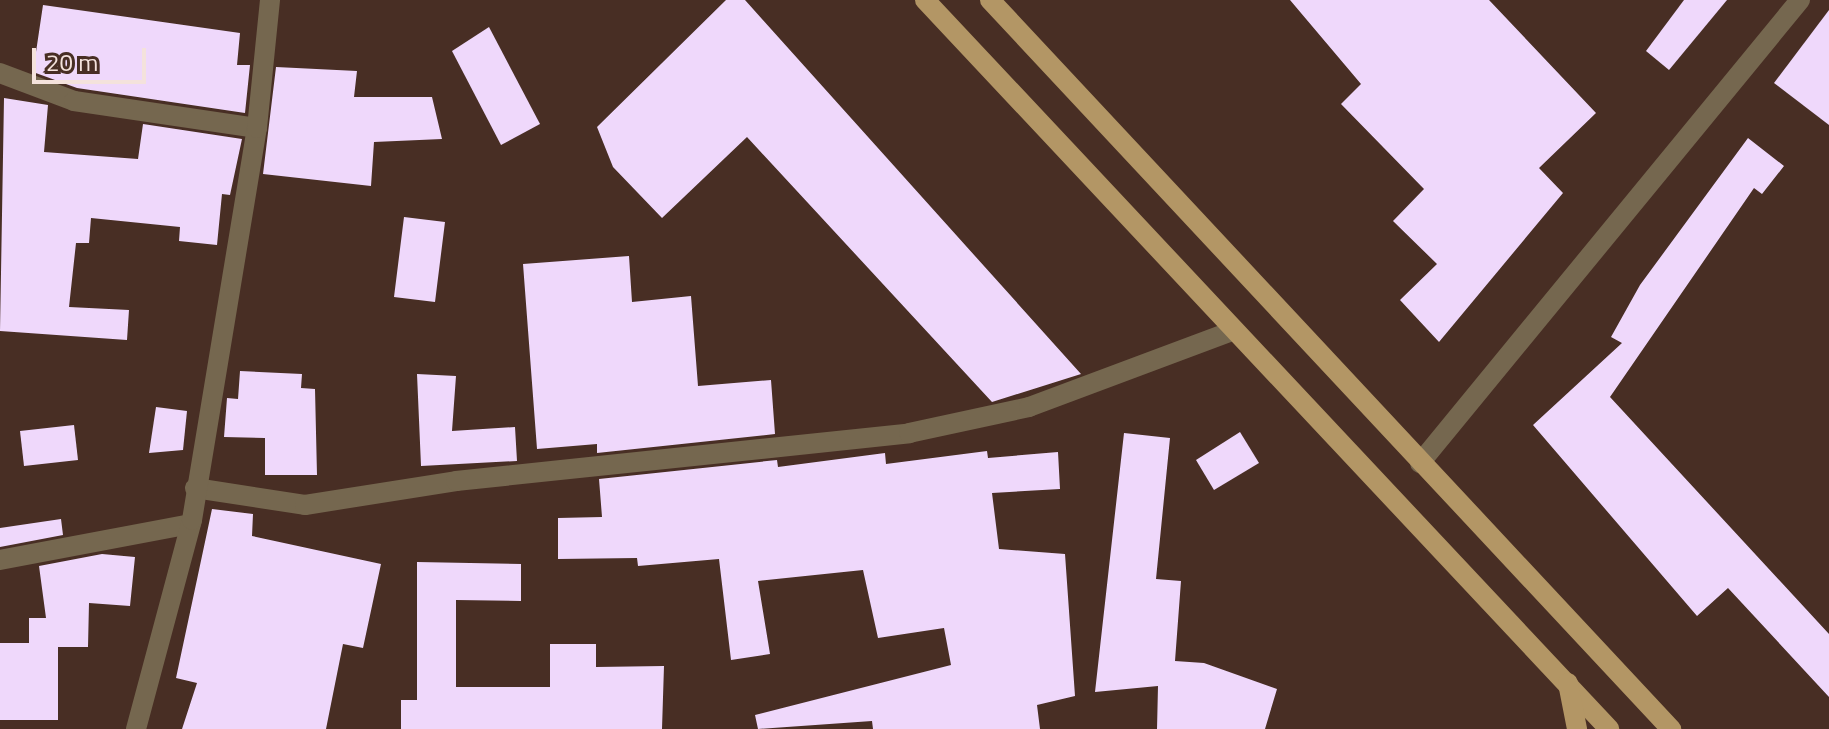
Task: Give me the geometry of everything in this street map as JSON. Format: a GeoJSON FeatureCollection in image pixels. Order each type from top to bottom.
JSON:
{"type":"FeatureCollection","features":[{"type":"Feature","properties":{"kind":"main road"},"geometry":{"type":"LineString","coordinates":[[925,0],[1232,331],[1609,729]]}},
{"type":"Feature","properties":{"kind":"main road"},"geometry":{"type":"LineString","coordinates":[[990,0],[1671,729]]}},
{"type":"Feature","properties":{"kind":"main road"},"geometry":{"type":"LineString","coordinates":[[1568,683],[1577,729]]}},
{"type":"Feature","properties":{"kind":"street"},"geometry":{"type":"LineString","coordinates":[[136,729],[191,524],[257,128],[270,0]]}},
{"type":"Feature","properties":{"kind":"street"},"geometry":{"type":"LineString","coordinates":[[1420,463],[1800,0]]}},
{"type":"Feature","properties":{"kind":"street"},"geometry":{"type":"LineString","coordinates":[[0,73],[74,101],[257,128]]}},
{"type":"Feature","properties":{"kind":"street"},"geometry":{"type":"LineString","coordinates":[[195,488],[305,505],[456,481],[909,433],[1029,407],[1232,331]]}},
{"type":"Feature","properties":{"kind":"street"},"geometry":{"type":"LineString","coordinates":[[0,560],[191,524]]}},
{"type":"Feature","properties":{"kind":"building"},"geometry":{"type":"Polygon","coordinates":[[[726,0],[745,0],[1081,374],[992,402],[747,137],[662,218],[613,167],[597,127],[726,0]]]}},
{"type":"Feature","properties":{"kind":"building"},"geometry":{"type":"Polygon","coordinates":[[[1290,0],[1489,0],[1596,113],[1539,168],[1563,193],[1439,342],[1400,300],[1437,264],[1393,221],[1424,189],[1341,104],[1361,84],[1290,0]]]}},
{"type":"Feature","properties":{"kind":"building"},"geometry":{"type":"Polygon","coordinates":[[[1684,0],[1727,0],[1669,70],[1646,51],[1684,0]]]}},
{"type":"Feature","properties":{"kind":"building"},"geometry":{"type":"Polygon","coordinates":[[[43,5],[240,33],[237,65],[250,65],[245,113],[77,88],[33,72],[43,5]]]}},
{"type":"Feature","properties":{"kind":"building"},"geometry":{"type":"Polygon","coordinates":[[[1829,10],[1829,125],[1774,83],[1829,10]]]}},
{"type":"Feature","properties":{"kind":"building"},"geometry":{"type":"Polygon","coordinates":[[[489,27],[540,124],[501,145],[452,51],[489,27]]]}},
{"type":"Feature","properties":{"kind":"building"},"geometry":{"type":"Polygon","coordinates":[[[276,67],[357,71],[354,97],[432,97],[442,139],[374,142],[371,186],[263,174],[276,67]]]}},
{"type":"Feature","properties":{"kind":"building"},"geometry":{"type":"Polygon","coordinates":[[[4,98],[48,105],[44,152],[138,159],[143,124],[242,139],[230,195],[222,194],[217,245],[179,241],[180,227],[91,218],[89,243],[76,243],[69,307],[129,310],[127,340],[0,331],[4,98]]]}},
{"type":"Feature","properties":{"kind":"building"},"geometry":{"type":"Polygon","coordinates":[[[1748,138],[1784,166],[1762,194],[1754,188],[1610,397],[1829,634],[1829,697],[1728,588],[1697,616],[1533,425],[1622,343],[1611,337],[1640,285],[1748,138]]]}},
{"type":"Feature","properties":{"kind":"building"},"geometry":{"type":"Polygon","coordinates":[[[404,217],[445,222],[435,302],[394,297],[404,217]]]}},
{"type":"Feature","properties":{"kind":"building"},"geometry":{"type":"Polygon","coordinates":[[[629,256],[632,302],[691,296],[698,386],[771,380],[775,434],[597,453],[597,444],[537,449],[523,264],[629,256]]]}},
{"type":"Feature","properties":{"kind":"building"},"geometry":{"type":"Polygon","coordinates":[[[240,371],[302,374],[301,388],[315,389],[317,475],[265,475],[265,438],[224,437],[227,398],[238,399],[240,371]]]}},
{"type":"Feature","properties":{"kind":"building"},"geometry":{"type":"Polygon","coordinates":[[[417,374],[456,376],[452,431],[515,427],[517,461],[421,466],[417,374]]]}},
{"type":"Feature","properties":{"kind":"building"},"geometry":{"type":"Polygon","coordinates":[[[156,407],[187,411],[183,450],[149,453],[156,407]]]}},
{"type":"Feature","properties":{"kind":"building"},"geometry":{"type":"Polygon","coordinates":[[[74,425],[78,460],[24,466],[20,431],[74,425]]]}},
{"type":"Feature","properties":{"kind":"building"},"geometry":{"type":"Polygon","coordinates":[[[1240,432],[1259,463],[1214,490],[1196,460],[1240,432]]]}},
{"type":"Feature","properties":{"kind":"building"},"geometry":{"type":"Polygon","coordinates":[[[1124,433],[1170,438],[1156,579],[1181,581],[1175,661],[1204,663],[1277,689],[1265,729],[1157,729],[1158,686],[1095,692],[1124,433]]]}},
{"type":"Feature","properties":{"kind":"building"},"geometry":{"type":"Polygon","coordinates":[[[987,451],[988,458],[1058,452],[1060,489],[992,493],[999,549],[1065,554],[1075,696],[1037,705],[1040,729],[873,729],[872,721],[758,729],[755,715],[951,665],[944,628],[878,638],[863,570],[758,581],[770,654],[731,660],[719,559],[638,566],[637,558],[558,559],[558,518],[602,517],[599,479],[777,460],[778,467],[885,453],[886,464],[987,451]]]}},
{"type":"Feature","properties":{"kind":"building"},"geometry":{"type":"Polygon","coordinates":[[[212,509],[253,514],[252,536],[381,564],[363,648],[343,644],[326,729],[182,729],[197,683],[176,678],[212,509]]]}},
{"type":"Feature","properties":{"kind":"building"},"geometry":{"type":"Polygon","coordinates":[[[61,519],[63,535],[0,547],[0,528],[61,519]]]}},
{"type":"Feature","properties":{"kind":"building"},"geometry":{"type":"Polygon","coordinates":[[[102,554],[135,557],[130,606],[89,603],[88,647],[58,647],[58,720],[0,720],[0,643],[29,643],[29,618],[46,618],[39,566],[102,554]]]}},
{"type":"Feature","properties":{"kind":"building"},"geometry":{"type":"Polygon","coordinates":[[[417,562],[521,564],[521,601],[456,600],[456,687],[550,687],[550,644],[596,644],[596,667],[664,666],[662,729],[401,729],[401,700],[417,700],[417,562]]]}}]}
